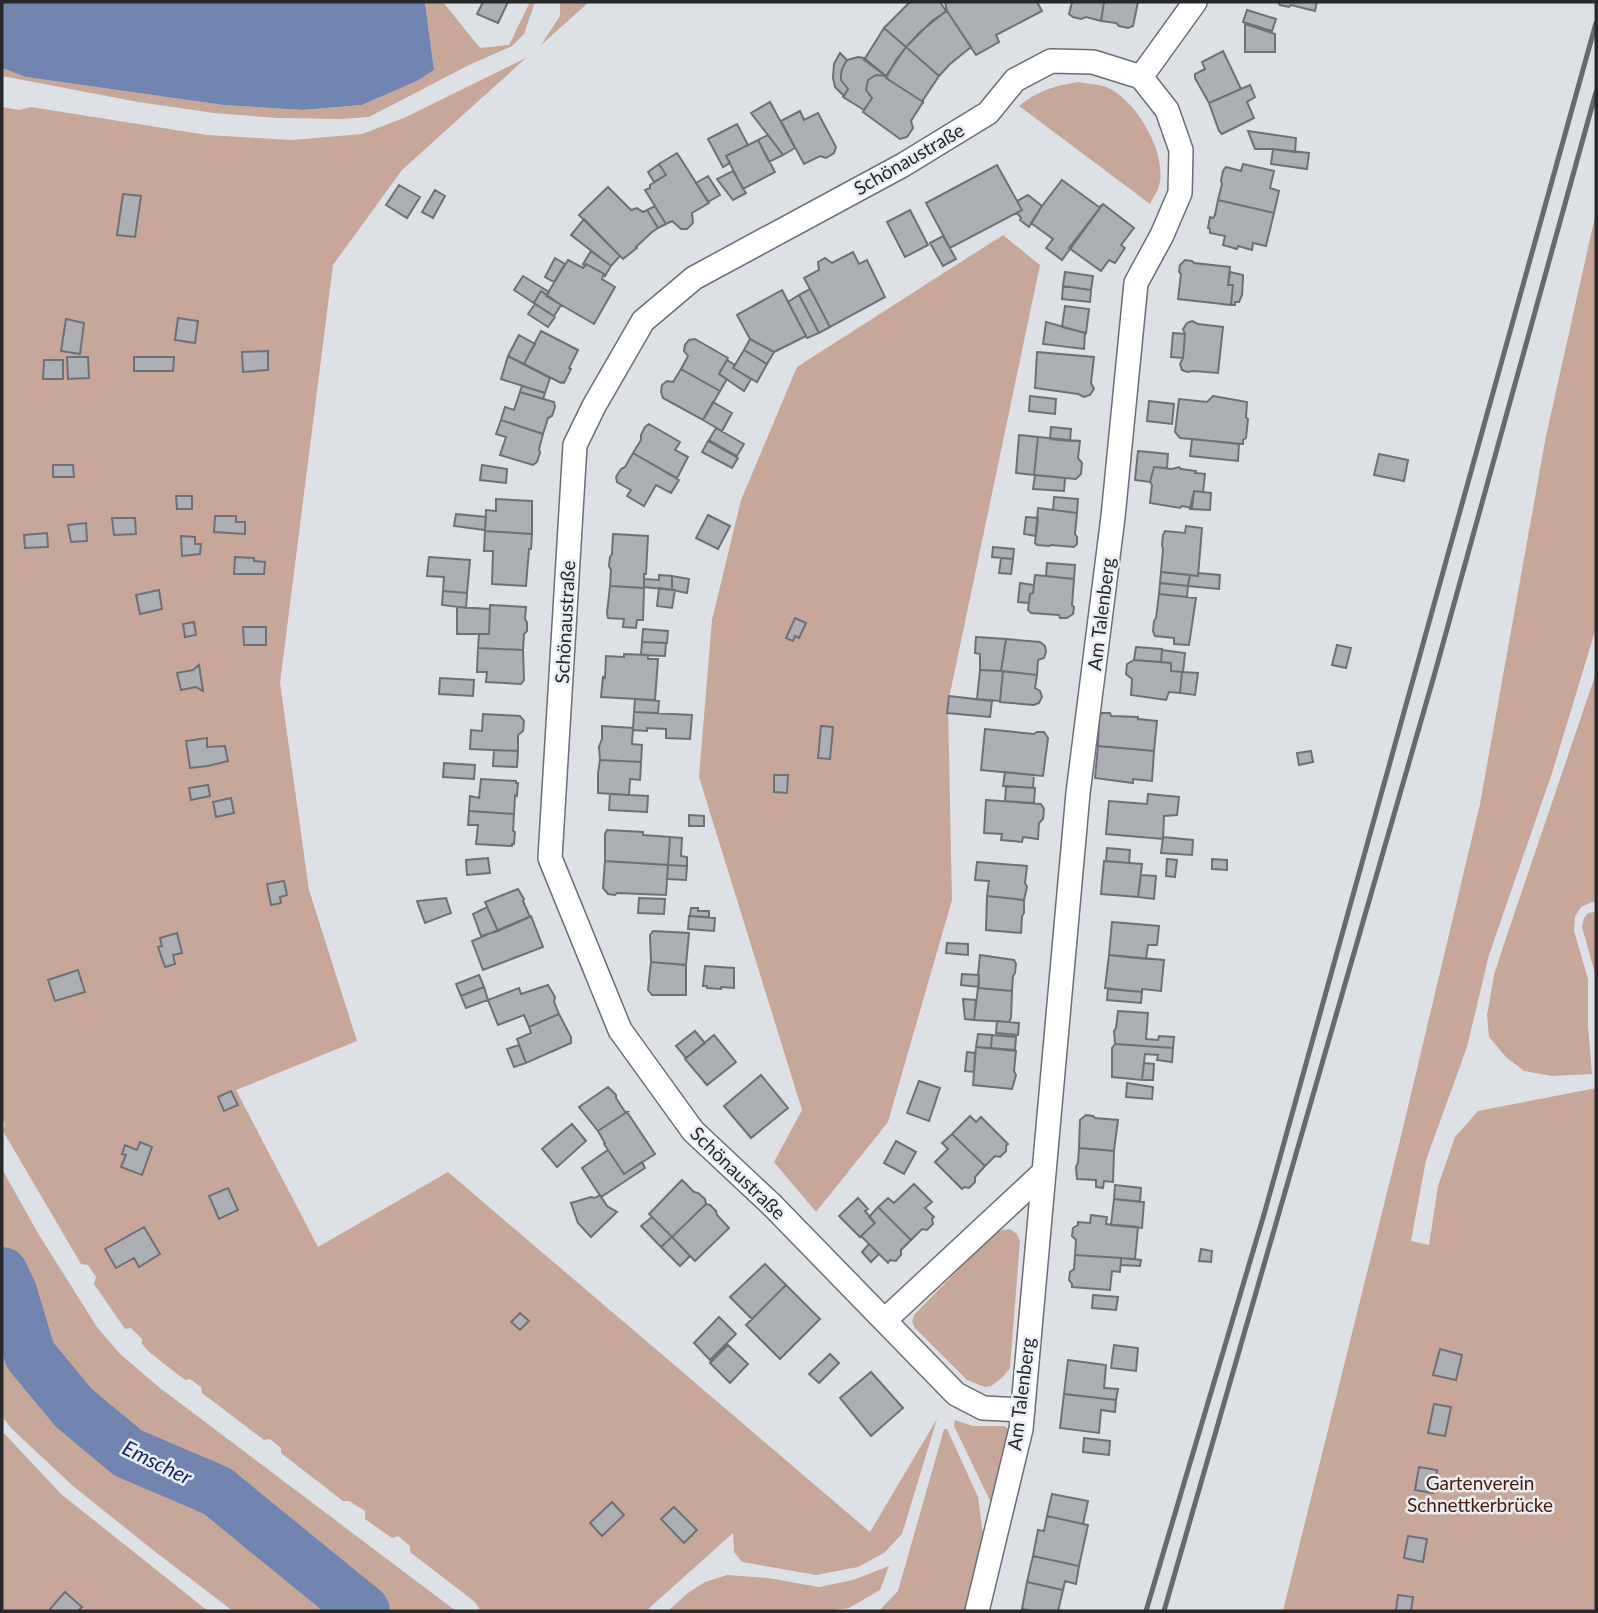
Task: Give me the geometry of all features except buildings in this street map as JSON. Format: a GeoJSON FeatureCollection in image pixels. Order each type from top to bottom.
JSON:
{"type":"FeatureCollection","features":[{"type":"Feature","properties":{"kind":"street"},"geometry":{"type":"LineString","coordinates":[[1141,77],[1195,2]]}},
{"type":"Feature","properties":{"kind":"street","name":"Schönaustraße"},"geometry":{"type":"LineString","coordinates":[[1023,1410],[983,1408],[956,1394],[772,1205],[693,1131],[620,1030],[550,858],[575,445],[643,321],[694,278],[903,165],[988,113],[1014,80],[1051,61],[1093,62],[1141,77]]}},
{"type":"Feature","properties":{"kind":"street","name":"Am Talenberg"},"geometry":{"type":"LineString","coordinates":[[977,1611],[1023,1410],[1078,793],[1113,517],[1136,283],[1162,235],[1180,193],[1181,149],[1167,110],[1141,77]]}},
{"type":"Feature","properties":{"kind":"street"},"geometry":{"type":"LineString","coordinates":[[885,1320],[1043,1172]]}},
{"type":"Feature","properties":{"kind":"green space"},"geometry":{"type":"Polygon","coordinates":[[[425,2],[443,2],[480,48],[509,45],[530,2],[535,2],[524,34],[512,46],[469,65],[369,117],[278,118],[214,113],[138,102],[2,76],[2,68],[26,77],[223,105],[302,110],[362,105],[417,81],[434,70],[425,2]]]}},
{"type":"Feature","properties":{"kind":"green space"},"geometry":{"type":"Polygon","coordinates":[[[560,2],[589,2],[541,45],[560,16],[560,2]]]}},
{"type":"Feature","properties":{"kind":"green space"},"geometry":{"type":"Polygon","coordinates":[[[526,58],[402,170],[333,265],[280,683],[309,890],[357,1041],[236,1090],[318,1247],[448,1172],[870,1532],[937,1419],[902,1534],[884,1553],[858,1567],[816,1575],[742,1562],[734,1552],[733,1533],[646,1611],[481,1611],[475,1602],[410,1552],[410,1546],[398,1536],[392,1538],[365,1519],[365,1511],[349,1501],[343,1501],[281,1453],[281,1448],[270,1439],[264,1440],[202,1393],[201,1387],[190,1379],[185,1380],[149,1352],[142,1344],[142,1339],[131,1328],[125,1329],[94,1284],[96,1277],[88,1265],[81,1264],[3,1131],[2,107],[19,110],[31,107],[207,135],[292,140],[362,134],[404,118],[526,58]]]}},
{"type":"Feature","properties":{"kind":"green space"},"geometry":{"type":"Polygon","coordinates":[[[1079,82],[1103,86],[1118,94],[1139,116],[1148,131],[1155,146],[1160,176],[1158,189],[1150,204],[1019,106],[1047,90],[1079,82]]]}},
{"type":"Feature","properties":{"kind":"green space","name":"Gartenverein Schnettkerbrücke"},"geometry":{"type":"Polygon","coordinates":[[[1596,212],[1596,628],[1552,773],[1489,955],[1467,1047],[1426,1160],[1411,1241],[1429,1245],[1438,1186],[1455,1137],[1478,1111],[1596,1088],[1596,1611],[1283,1611],[1480,804],[1546,436],[1596,212]]]}},
{"type":"Feature","properties":{"kind":"green space"},"geometry":{"type":"Polygon","coordinates":[[[1003,235],[1040,265],[948,703],[952,900],[888,1122],[816,1212],[774,1162],[802,1110],[699,777],[712,620],[741,500],[797,367],[1003,235]]]}},
{"type":"Feature","properties":{"kind":"green space"},"geometry":{"type":"Polygon","coordinates":[[[1596,673],[1596,903],[1581,907],[1575,917],[1574,931],[1588,979],[1592,1074],[1552,1076],[1524,1071],[1506,1057],[1489,1037],[1487,1015],[1494,975],[1596,673]]]}},
{"type":"Feature","properties":{"kind":"green space"},"geometry":{"type":"Polygon","coordinates":[[[1596,912],[1596,977],[1582,927],[1588,913],[1596,912]]]}},
{"type":"Feature","properties":{"kind":"green space"},"geometry":{"type":"Polygon","coordinates":[[[2,1169],[39,1235],[97,1327],[120,1354],[160,1388],[456,1611],[233,1611],[73,1486],[11,1428],[2,1416],[2,1169]]]}},
{"type":"Feature","properties":{"kind":"green space"},"geometry":{"type":"Polygon","coordinates":[[[1010,1229],[1017,1234],[1020,1241],[1010,1368],[1002,1378],[985,1387],[967,1380],[912,1322],[914,1315],[993,1234],[1010,1229]]]}},
{"type":"Feature","properties":{"kind":"green space"},"geometry":{"type":"Polygon","coordinates":[[[955,1420],[973,1426],[1004,1426],[1011,1430],[993,1507],[954,1426],[955,1420]]]}},
{"type":"Feature","properties":{"kind":"green space"},"geometry":{"type":"Polygon","coordinates":[[[944,1429],[947,1429],[978,1497],[983,1535],[969,1611],[879,1611],[898,1591],[944,1429]]]}},
{"type":"Feature","properties":{"kind":"green space"},"geometry":{"type":"Polygon","coordinates":[[[2,1431],[61,1494],[208,1611],[2,1611],[2,1431]]]}},
{"type":"Feature","properties":{"kind":"green space"},"geometry":{"type":"Polygon","coordinates":[[[889,1566],[880,1590],[849,1608],[824,1611],[668,1611],[705,1582],[727,1575],[768,1578],[819,1587],[853,1580],[889,1566]]]}},
{"type":"Feature","properties":{"kind":"water"},"geometry":{"type":"Polygon","coordinates":[[[2,2],[425,2],[434,70],[417,81],[362,105],[302,110],[223,105],[26,77],[2,68],[2,2]]]}},
{"type":"Feature","properties":{"kind":"waterway","name":"Emscher"},"geometry":{"type":"LineString","coordinates":[[2,1273],[11,1292],[30,1355],[74,1408],[128,1453],[217,1491],[364,1611]]}},
{"type":"Feature","properties":{"kind":"railway"},"geometry":{"type":"LineString","coordinates":[[1146,1611],[1265,1211],[1596,23]]}},
{"type":"Feature","properties":{"kind":"railway"},"geometry":{"type":"LineString","coordinates":[[1164,1611],[1434,676],[1596,92]]}}]}
